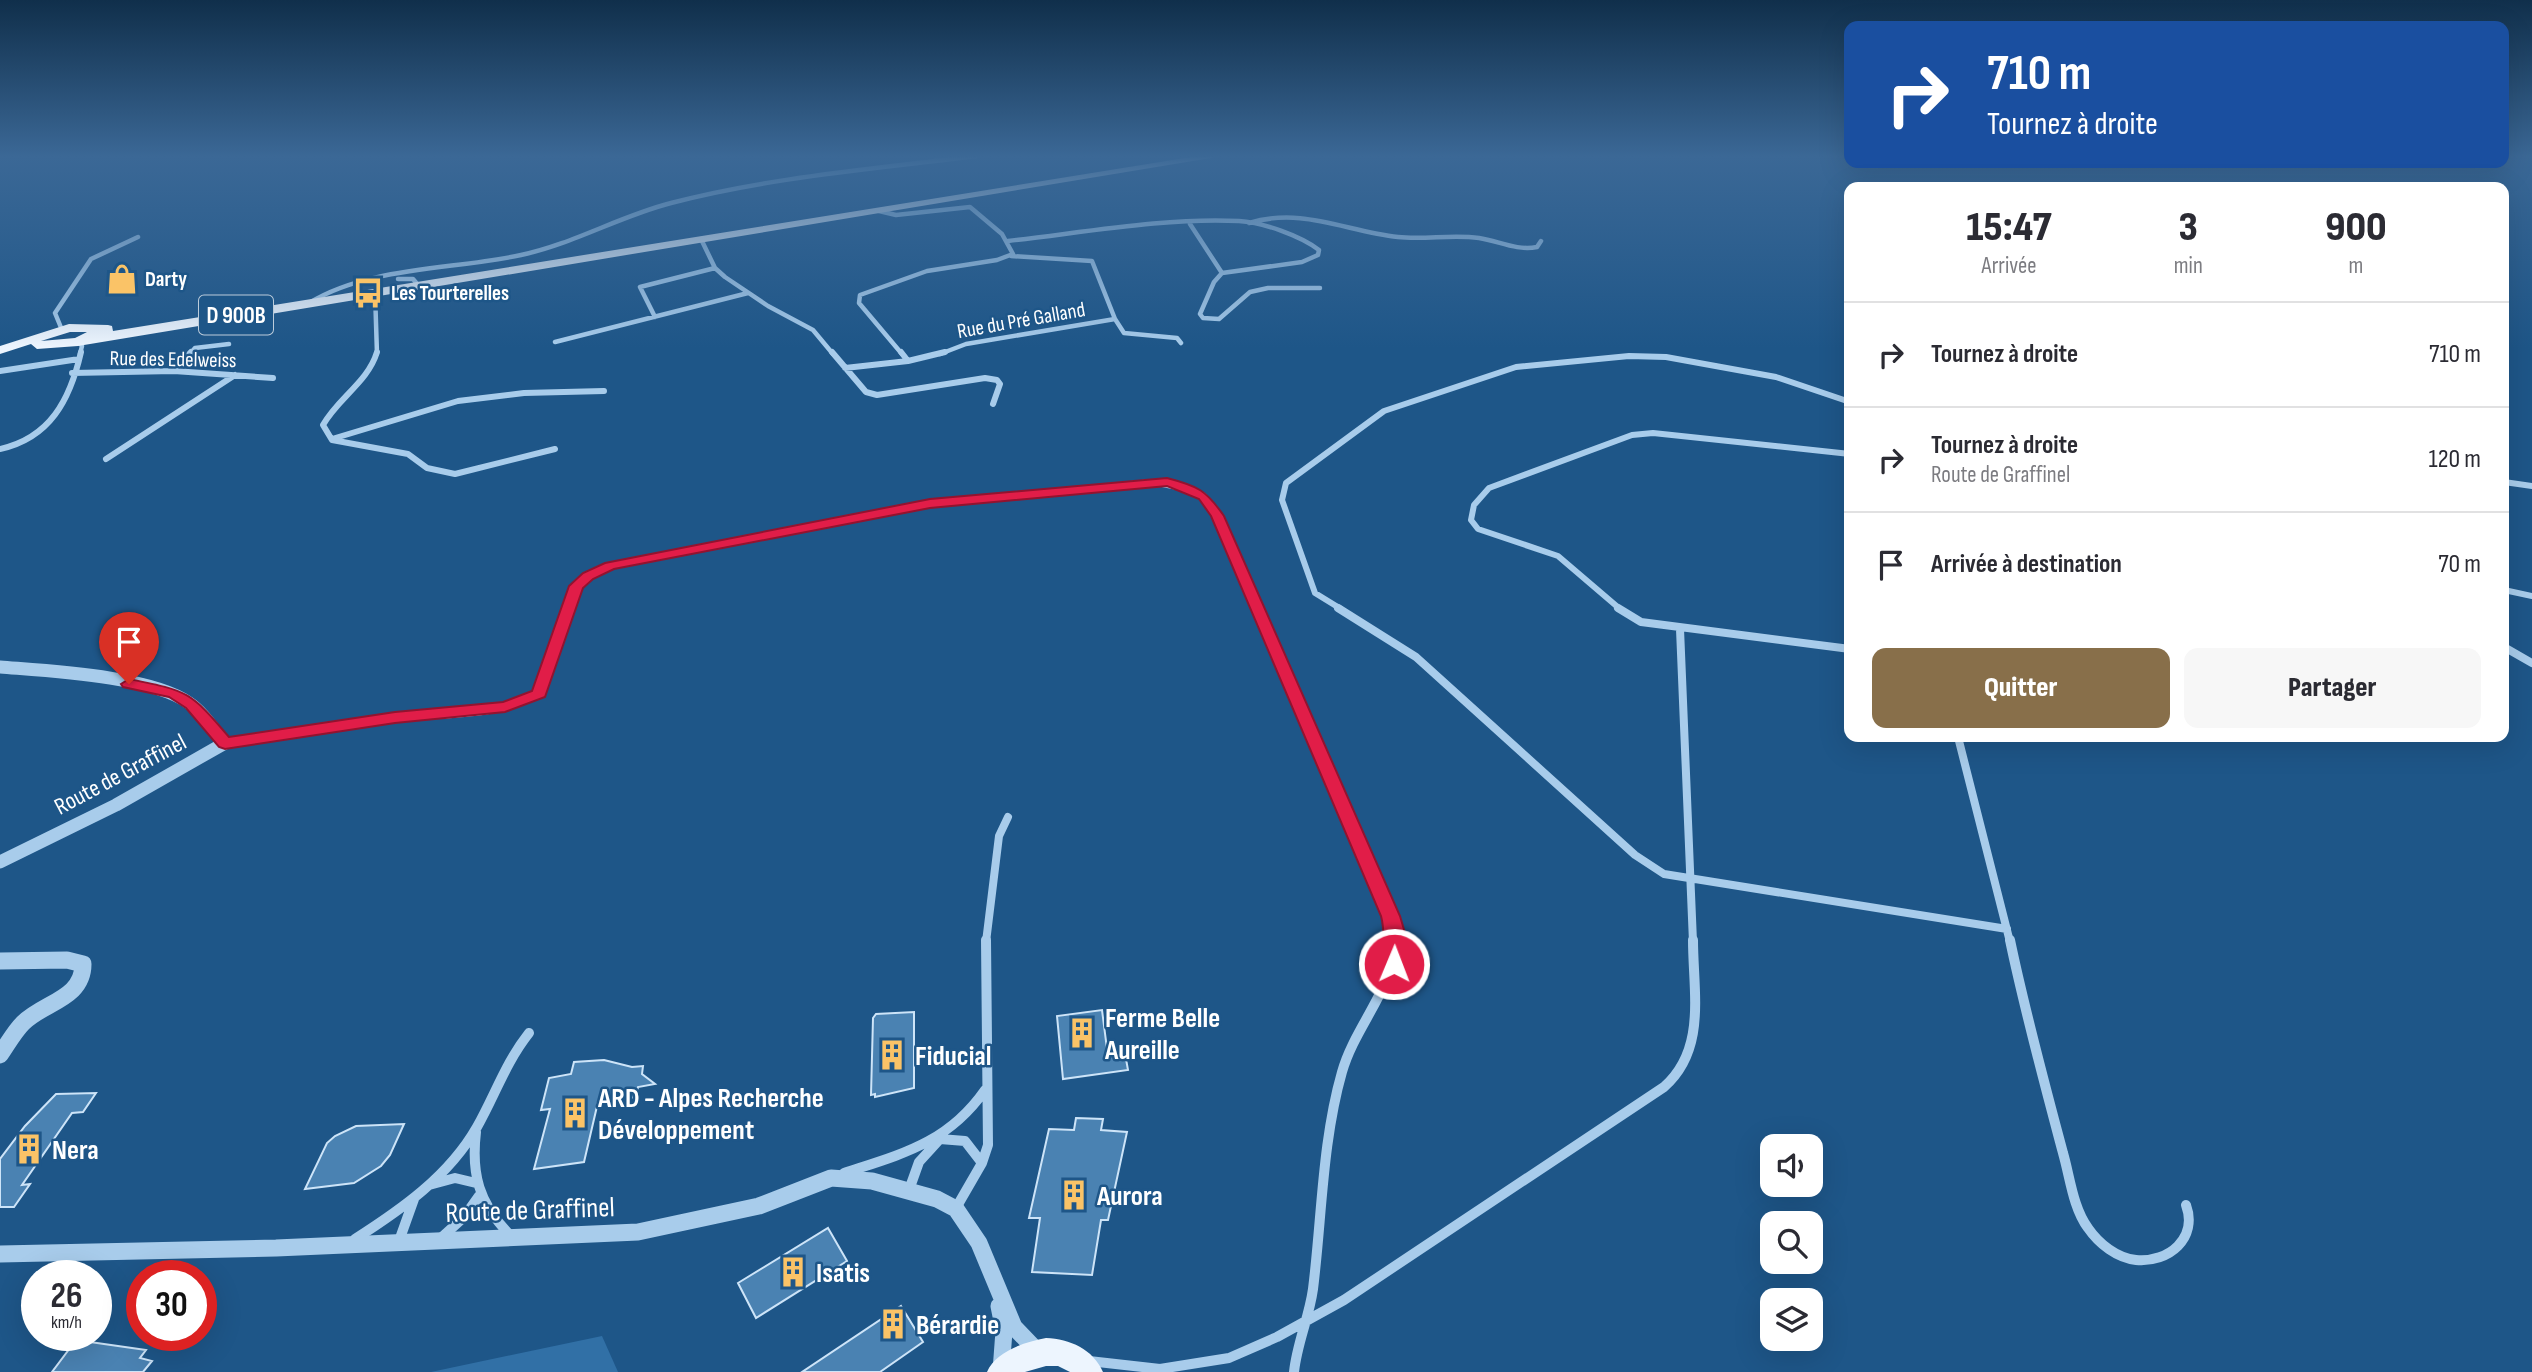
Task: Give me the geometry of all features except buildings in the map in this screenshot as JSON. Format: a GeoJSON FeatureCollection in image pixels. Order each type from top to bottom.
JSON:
{"type":"FeatureCollection","features":[{"type":"Feature","properties":{"kind":"main road","name":"D 900B"},"geometry":{"type":"LineString","coordinates":[[87,337],[309,303],[375,287],[418,285],[822,220]]}},
{"type":"Feature","properties":{"kind":"main road"},"geometry":{"type":"LineString","coordinates":[[0,350],[86,326],[87,337],[54,336]]}},
{"type":"Feature","properties":{"kind":"main road"},"geometry":{"type":"LineString","coordinates":[[1001,1372],[1013,1362],[1038,1352],[1054,1352],[1082,1365]]}},
{"type":"Feature","properties":{"kind":"street"},"geometry":{"type":"LineString","coordinates":[[555,449],[455,474],[427,468],[408,454],[332,440],[323,425],[329,411],[372,366],[378,351],[375,287],[534,253],[624,220]]}},
{"type":"Feature","properties":{"kind":"street"},"geometry":{"type":"LineString","coordinates":[[986,220],[1008,241],[1013,254],[1011,256]]}},
{"type":"Feature","properties":{"kind":"street"},"geometry":{"type":"LineString","coordinates":[[1008,241],[1264,220]]}},
{"type":"Feature","properties":{"kind":"street"},"geometry":{"type":"LineString","coordinates":[[1324,220],[1397,237],[1479,238],[1520,248],[1536,247],[1541,241]]}},
{"type":"Feature","properties":{"kind":"street"},"geometry":{"type":"LineString","coordinates":[[1248,223],[1305,239],[1315,244],[1319,250],[1318,255],[1302,262],[1222,273],[1214,282],[1200,314],[1203,318],[1219,320],[1240,298],[1268,288],[1320,288]]}},
{"type":"Feature","properties":{"kind":"street"},"geometry":{"type":"LineString","coordinates":[[1190,224],[1222,273]]}},
{"type":"Feature","properties":{"kind":"street"},"geometry":{"type":"LineString","coordinates":[[54,336],[55,313],[87,264],[97,255],[138,237]]}},
{"type":"Feature","properties":{"kind":"street"},"geometry":{"type":"LineString","coordinates":[[701,239],[715,268],[748,293],[814,330],[866,392],[877,395],[985,378],[997,380],[1000,384],[993,404]]}},
{"type":"Feature","properties":{"kind":"street","name":"Rue du Pré Galland"},"geometry":{"type":"LineString","coordinates":[[1011,256],[1092,261],[1115,319],[966,344],[932,357],[908,361],[859,303],[860,295],[873,288],[950,265],[1011,256]]}},
{"type":"Feature","properties":{"kind":"street"},"geometry":{"type":"LineString","coordinates":[[655,317],[640,287],[715,268]]}},
{"type":"Feature","properties":{"kind":"street"},"geometry":{"type":"LineString","coordinates":[[555,342],[748,293]]}},
{"type":"Feature","properties":{"kind":"street"},"geometry":{"type":"LineString","coordinates":[[1115,319],[1124,332],[1177,338],[1181,343]]}},
{"type":"Feature","properties":{"kind":"street"},"geometry":{"type":"LineString","coordinates":[[0,449],[27,443],[45,432],[87,337]]}},
{"type":"Feature","properties":{"kind":"street"},"geometry":{"type":"LineString","coordinates":[[174,371],[195,348],[229,344]]}},
{"type":"Feature","properties":{"kind":"street"},"geometry":{"type":"LineString","coordinates":[[1844,399],[1776,377],[1666,357],[1629,356],[1516,367],[1495,371],[1377,414],[1283,487],[1282,500],[1315,593],[1416,657],[1634,855],[1664,874],[2007,929]]}},
{"type":"Feature","properties":{"kind":"street"},"geometry":{"type":"LineString","coordinates":[[0,371],[79,359]]}},
{"type":"Feature","properties":{"kind":"street"},"geometry":{"type":"LineString","coordinates":[[845,368],[908,361]]}},
{"type":"Feature","properties":{"kind":"street","name":"Rue des Edelweiss"},"geometry":{"type":"LineString","coordinates":[[72,373],[174,371],[273,378]]}},
{"type":"Feature","properties":{"kind":"street"},"geometry":{"type":"LineString","coordinates":[[106,459],[235,375]]}},
{"type":"Feature","properties":{"kind":"street"},"geometry":{"type":"LineString","coordinates":[[332,440],[428,409],[475,398],[538,392],[604,391]]}},
{"type":"Feature","properties":{"kind":"street"},"geometry":{"type":"LineString","coordinates":[[1844,453],[1643,433],[1626,436],[1500,483],[1480,495],[1472,509],[1471,520],[1474,527],[1555,555],[1632,618],[1648,625],[1844,648]]}},
{"type":"Feature","properties":{"kind":"street"},"geometry":{"type":"LineString","coordinates":[[225,743],[395,718],[505,707],[531,699],[539,694],[576,586],[588,576],[610,566],[930,503],[1152,482],[1193,489],[1204,496],[1217,516],[1318,744],[1396,933],[1396,953],[1389,978],[1349,1050],[1342,1071],[1307,1320],[1296,1348],[1294,1372]]}},
{"type":"Feature","properties":{"kind":"street"},"geometry":{"type":"LineString","coordinates":[[2509,483],[2532,486]]}},
{"type":"Feature","properties":{"kind":"street"},"geometry":{"type":"LineString","coordinates":[[2509,591],[2532,596]]}},
{"type":"Feature","properties":{"kind":"street"},"geometry":{"type":"LineString","coordinates":[[1082,1365],[1158,1371],[1229,1358],[1307,1320],[1344,1300],[1664,1087],[1681,1072],[1691,1054],[1694,1031],[1692,880],[1680,629]]}},
{"type":"Feature","properties":{"kind":"street"},"geometry":{"type":"LineString","coordinates":[[2509,650],[2532,663]]}},
{"type":"Feature","properties":{"kind":"street","name":"Route de Graffinel"},"geometry":{"type":"LineString","coordinates":[[0,667],[89,675],[173,693],[192,704],[225,743],[116,805],[0,862]]}},
{"type":"Feature","properties":{"kind":"street"},"geometry":{"type":"LineString","coordinates":[[1959,742],[2007,929],[2029,1029],[2077,1208],[2086,1227],[2103,1245],[2126,1259],[2152,1261],[2161,1258],[2189,1236],[2192,1225],[2186,1205]]}},
{"type":"Feature","properties":{"kind":"street"},"geometry":{"type":"LineString","coordinates":[[1008,817],[999,836],[984,955],[986,1089],[990,1129],[982,1163],[956,1209],[979,1243],[997,1292],[1014,1327],[1038,1352]]}},
{"type":"Feature","properties":{"kind":"street"},"geometry":{"type":"LineString","coordinates":[[0,961],[66,960],[83,964],[83,978],[74,991],[24,1022],[0,1055]]}},
{"type":"Feature","properties":{"kind":"street"},"geometry":{"type":"LineString","coordinates":[[345,1246],[415,1199],[453,1162],[477,1128],[502,1069],[529,1033]]}},
{"type":"Feature","properties":{"kind":"street"},"geometry":{"type":"LineString","coordinates":[[908,1191],[919,1162],[940,1139],[963,1122],[986,1089]]}},
{"type":"Feature","properties":{"kind":"street"},"geometry":{"type":"LineString","coordinates":[[477,1128],[472,1162],[479,1196],[491,1217],[512,1238]]}},
{"type":"Feature","properties":{"kind":"street"},"geometry":{"type":"LineString","coordinates":[[831,1178],[940,1139],[965,1141],[982,1163]]}},
{"type":"Feature","properties":{"kind":"street"},"geometry":{"type":"LineString","coordinates":[[427,1186],[455,1178],[476,1183]]}},
{"type":"Feature","properties":{"kind":"street","name":"Route de Graffinel"},"geometry":{"type":"LineString","coordinates":[[0,1254],[345,1246],[638,1232],[759,1206],[831,1178],[872,1181],[937,1199],[956,1209]]}},
{"type":"Feature","properties":{"kind":"street"},"geometry":{"type":"LineString","coordinates":[[438,1241],[464,1217],[479,1196]]}},
{"type":"Feature","properties":{"kind":"street"},"geometry":{"type":"LineString","coordinates":[[398,1243],[415,1199]]}},
{"type":"Feature","properties":{"kind":"street"},"geometry":{"type":"LineString","coordinates":[[997,1292],[1004,1331],[1001,1372]]}},
{"type":"Feature","properties":{"kind":"shaded area"},"geometry":{"type":"Polygon","coordinates":[[[602,1336],[618,1372],[431,1372],[602,1336]]]}},
{"type":"Feature","properties":{"kind":"place","name":"Darty"},"geometry":{"type":"Point","coordinates":[122,279]}},
{"type":"Feature","properties":{"kind":"place","name":"Les Tourterelles"},"geometry":{"type":"Point","coordinates":[368,293]}},
{"type":"Feature","properties":{"kind":"place","name":"Ferme Belle Aureille"},"geometry":{"type":"Point","coordinates":[1082,1033]}},
{"type":"Feature","properties":{"kind":"place","name":"Fiducial"},"geometry":{"type":"Point","coordinates":[892,1055]}},
{"type":"Feature","properties":{"kind":"place","name":"ARD - Alpes Recherche Développement"},"geometry":{"type":"Point","coordinates":[575,1113]}},
{"type":"Feature","properties":{"kind":"place","name":"Nera"},"geometry":{"type":"Point","coordinates":[29,1149]}},
{"type":"Feature","properties":{"kind":"place","name":"Aurora"},"geometry":{"type":"Point","coordinates":[1074,1195]}},
{"type":"Feature","properties":{"kind":"place","name":"Isatis"},"geometry":{"type":"Point","coordinates":[793,1272]}},
{"type":"Feature","properties":{"kind":"place","name":"Bérardie"},"geometry":{"type":"Point","coordinates":[893,1324]}},
{"type":"Feature","properties":{"kind":"route"},"geometry":{"type":"LineString","coordinates":[[129,684],[173,693],[192,704],[225,743],[395,718],[521,704],[539,694],[576,586],[588,576],[610,566],[930,503],[1167,482],[1193,489],[1204,496],[1217,516],[1391,916],[1396,933],[1394,964]]}}]}
